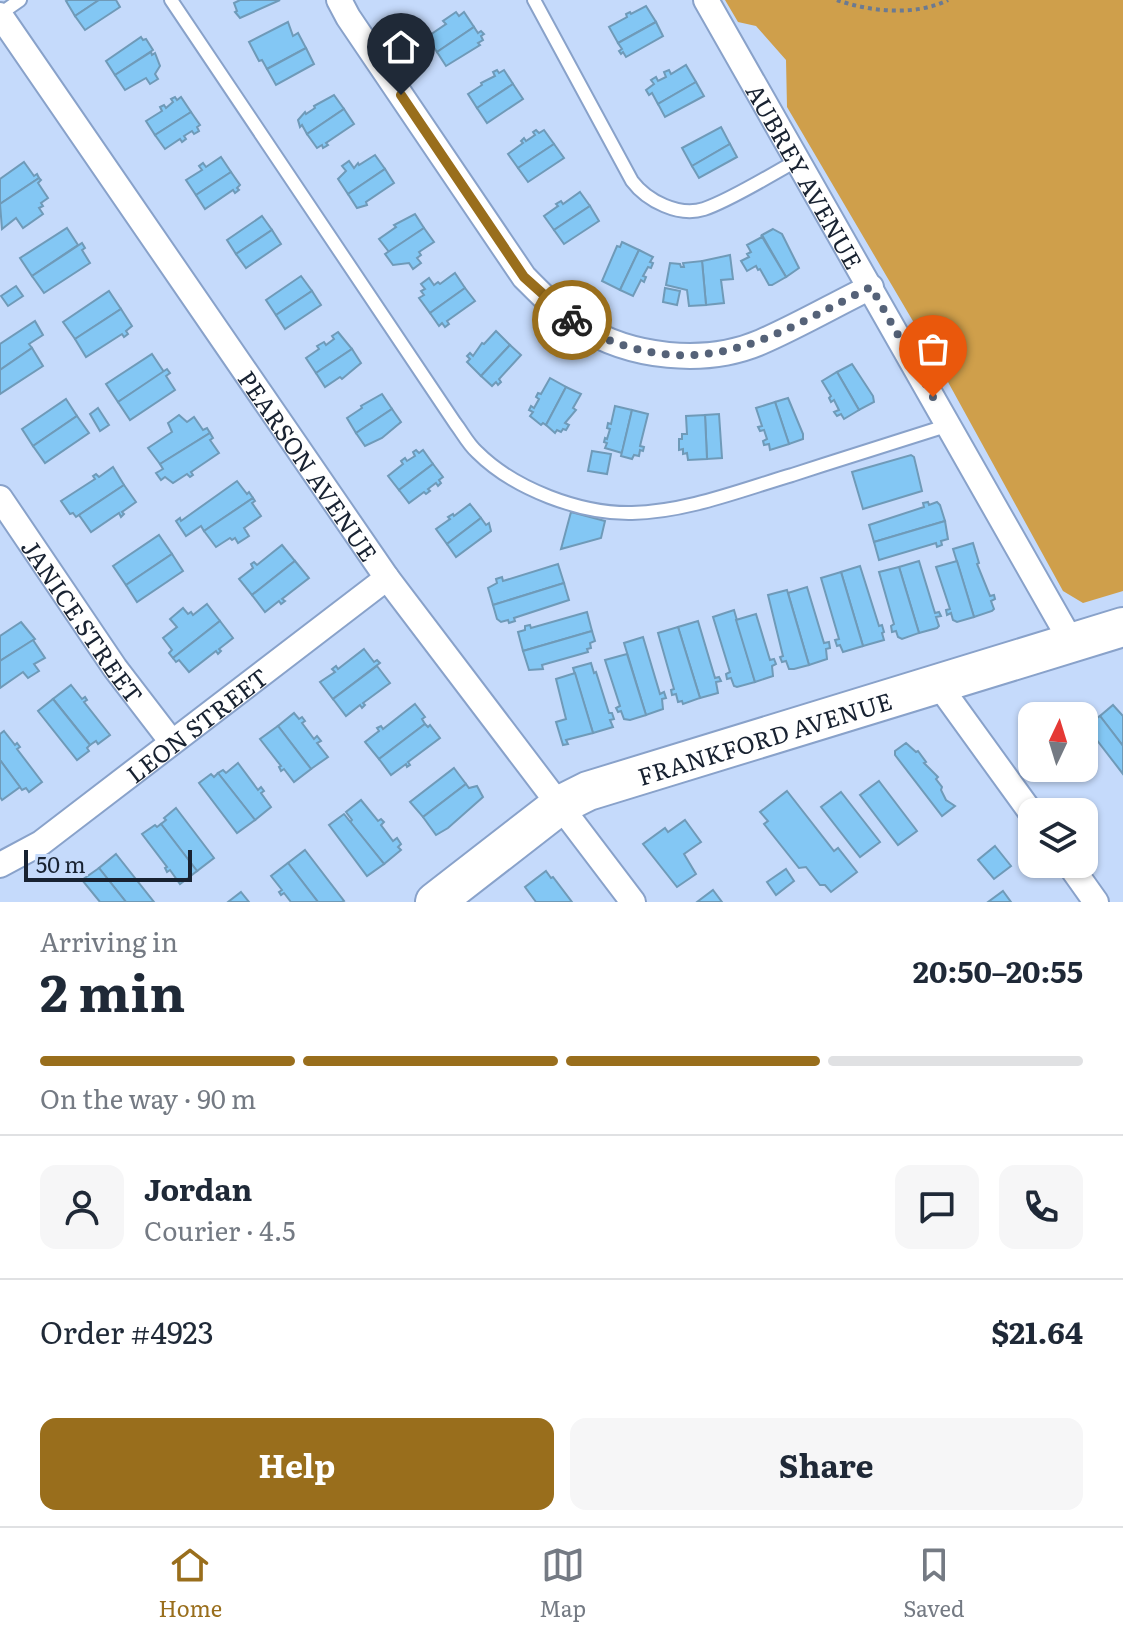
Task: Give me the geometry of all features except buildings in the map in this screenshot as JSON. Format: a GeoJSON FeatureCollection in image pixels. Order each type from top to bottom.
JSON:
{"type":"FeatureCollection","features":[{"type":"Feature","properties":{"kind":"main road","name":"FRANKFORD AVENUE"},"geometry":{"type":"LineString","coordinates":[[435,902],[560,805],[588,791],[1123,627]]}},
{"type":"Feature","properties":{"kind":"street"},"geometry":{"type":"LineString","coordinates":[[339,0],[524,277],[554,306],[605,340],[682,357],[723,353],[759,343],[871,287]]}},
{"type":"Feature","properties":{"kind":"street","name":"AUBREY AVENUE"},"geometry":{"type":"LineString","coordinates":[[706,0],[1072,643]]}},
{"type":"Feature","properties":{"kind":"street","name":"PEARSON AVENUE"},"geometry":{"type":"LineString","coordinates":[[0,15],[387,578],[633,902]]}},
{"type":"Feature","properties":{"kind":"street","name":"JANICE STREET"},"geometry":{"type":"LineString","coordinates":[[0,498],[115,668],[171,741]]}},
{"type":"Feature","properties":{"kind":"street","name":"LEON STREET"},"geometry":{"type":"LineString","coordinates":[[0,865],[41,843],[387,578]]}},
{"type":"Feature","properties":{"kind":"street"},"geometry":{"type":"LineString","coordinates":[[938,684],[1020,798]]}},
{"type":"Feature","properties":{"kind":"street"},"geometry":{"type":"LineString","coordinates":[[1079,878],[1096,902]]}},
{"type":"Feature","properties":{"kind":"lane"},"geometry":{"type":"LineString","coordinates":[[0,15],[20,0]]}},
{"type":"Feature","properties":{"kind":"lane"},"geometry":{"type":"LineString","coordinates":[[171,0],[455,423],[476,452],[508,476],[549,496],[601,511],[633,513],[672,509],[735,493],[949,425]]}},
{"type":"Feature","properties":{"kind":"lane"},"geometry":{"type":"LineString","coordinates":[[534,0],[632,181],[648,197],[677,209],[703,209],[798,160]]}},
{"type":"Feature","properties":{"kind":"path"},"geometry":{"type":"LineString","coordinates":[[837,0],[876,8],[919,10],[948,0]]}},
{"type":"Feature","properties":{"kind":"shaded area"},"geometry":{"type":"Polygon","coordinates":[[[725,0],[1123,0],[1123,591],[1083,603],[1063,591],[937,362],[787,107],[786,60],[756,26],[738,22],[725,0]]]}},
{"type":"Feature","properties":{"kind":"way so far"},"geometry":{"type":"LineString","coordinates":[[572,320],[605,340],[642,350],[682,357],[723,353],[759,343],[871,287],[933,397]]}},
{"type":"Feature","properties":{"kind":"route"},"geometry":{"type":"LineString","coordinates":[[401,95],[524,277],[572,320]]}}]}
